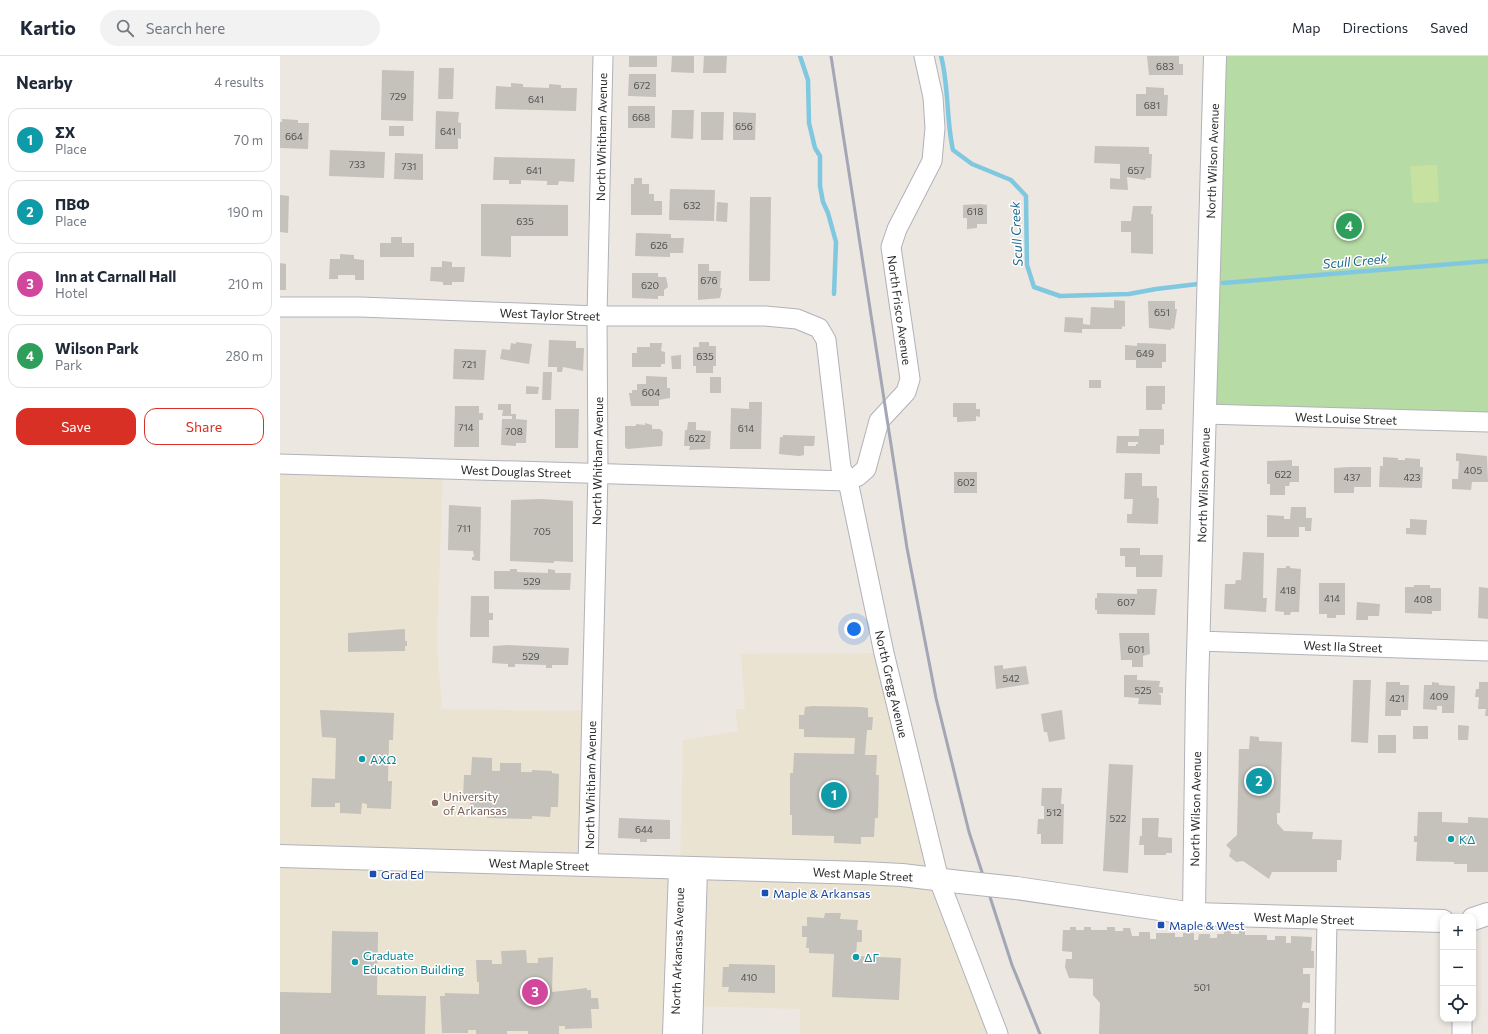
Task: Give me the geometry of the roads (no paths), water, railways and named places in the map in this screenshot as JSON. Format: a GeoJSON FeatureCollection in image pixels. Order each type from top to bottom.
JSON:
{"type":"FeatureCollection","features":[{"type":"Feature","properties":{"kind":"street","name":"North Whitham Avenue"},"geometry":{"type":"LineString","coordinates":[[588,866],[598,473],[597,316],[603,56]]}},
{"type":"Feature","properties":{"kind":"street","name":"North Frisco Avenue"},"geometry":{"type":"LineString","coordinates":[[848,481],[858,476],[866,469],[879,422],[906,392],[910,379],[891,247],[897,229],[932,161],[934,128],[933,97],[924,56]]}},
{"type":"Feature","properties":{"kind":"street","name":"North Wilson Avenue"},"geometry":{"type":"LineString","coordinates":[[1194,914],[1198,641],[1215,56]]}},
{"type":"Feature","properties":{"kind":"street","name":"West Taylor Street"},"geometry":{"type":"LineString","coordinates":[[280,307],[360,307],[597,316],[765,316],[797,319],[819,328]]}},
{"type":"Feature","properties":{"kind":"street","name":"North Gregg Avenue"},"geometry":{"type":"LineString","coordinates":[[819,328],[826,340],[841,468],[848,481],[884,653],[938,880],[998,1034]]}},
{"type":"Feature","properties":{"kind":"street","name":"West Louise Street"},"geometry":{"type":"LineString","coordinates":[[1205,414],[1488,422]]}},
{"type":"Feature","properties":{"kind":"street","name":"West Douglas Street"},"geometry":{"type":"LineString","coordinates":[[280,464],[848,481]]}},
{"type":"Feature","properties":{"kind":"street","name":"West Ila Street"},"geometry":{"type":"LineString","coordinates":[[1198,641],[1488,651]]}},
{"type":"Feature","properties":{"kind":"street","name":"West Maple Street"},"geometry":{"type":"LineString","coordinates":[[280,856],[902,875],[1016,888],[1194,914],[1327,919],[1440,921]]}},
{"type":"Feature","properties":{"kind":"street","name":"North Arkansas Avenue"},"geometry":{"type":"LineString","coordinates":[[674,1034],[688,869]]}},
{"type":"Feature","properties":{"kind":"street","name":"North Arkansas Avenue"},"geometry":{"type":"LineString","coordinates":[[688,869],[691,1034]]}},
{"type":"Feature","properties":{"kind":"street"},"geometry":{"type":"LineString","coordinates":[[1476,918],[1488,914]]}},
{"type":"Feature","properties":{"kind":"street"},"geometry":{"type":"LineString","coordinates":[[1325,1034],[1327,919]]}},
{"type":"Feature","properties":{"kind":"street"},"geometry":{"type":"LineString","coordinates":[[1462,1022],[1462,1034]]}},
{"type":"Feature","properties":{"kind":"waterway"},"geometry":{"type":"LineString","coordinates":[[800,56],[808,80],[809,123],[815,148],[820,156],[820,186],[823,202],[828,213],[836,242],[834,294]]}},
{"type":"Feature","properties":{"kind":"waterway","name":"Scull Creek"},"geometry":{"type":"LineString","coordinates":[[941,56],[944,67],[949,126],[953,150],[972,164],[1011,180],[1026,196],[1027,265],[1034,287],[1060,296],[1129,294],[1198,284]]}},
{"type":"Feature","properties":{"kind":"waterway","name":"Scull Creek"},"geometry":{"type":"LineString","coordinates":[[1223,283],[1488,261]]}},
{"type":"Feature","properties":{"kind":"railway"},"geometry":{"type":"LineString","coordinates":[[831,56],[907,548],[936,698],[969,832],[1012,965],[1040,1034]]}},
{"type":"Feature","properties":{"kind":"place","name":"Wilson Park"},"geometry":{"type":"Point","coordinates":[1349,226]}},
{"type":"Feature","properties":{"kind":"place","name":"ΑΧΩ"},"geometry":{"type":"Point","coordinates":[362,759]}},
{"type":"Feature","properties":{"kind":"place","name":"ΠΒΦ"},"geometry":{"type":"Point","coordinates":[1259,781]}},
{"type":"Feature","properties":{"kind":"place","name":"ΣΧ"},"geometry":{"type":"Point","coordinates":[834,795]}},
{"type":"Feature","properties":{"kind":"place","name":"University of Arkansas"},"geometry":{"type":"Point","coordinates":[435,803]}},
{"type":"Feature","properties":{"kind":"place","name":"ΚΔ"},"geometry":{"type":"Point","coordinates":[1451,839]}},
{"type":"Feature","properties":{"kind":"place","name":"Grad Ed"},"geometry":{"type":"Point","coordinates":[373,874]}},
{"type":"Feature","properties":{"kind":"place","name":"Maple & Arkansas"},"geometry":{"type":"Point","coordinates":[765,893]}},
{"type":"Feature","properties":{"kind":"place","name":"Maple & West"},"geometry":{"type":"Point","coordinates":[1161,925]}},
{"type":"Feature","properties":{"kind":"place","name":"ΔΓ"},"geometry":{"type":"Point","coordinates":[856,957]}},
{"type":"Feature","properties":{"kind":"place","name":"Graduate Education Building"},"geometry":{"type":"Point","coordinates":[355,962]}},
{"type":"Feature","properties":{"kind":"place","name":"Inn at Carnall Hall"},"geometry":{"type":"Point","coordinates":[535,992]}}]}
